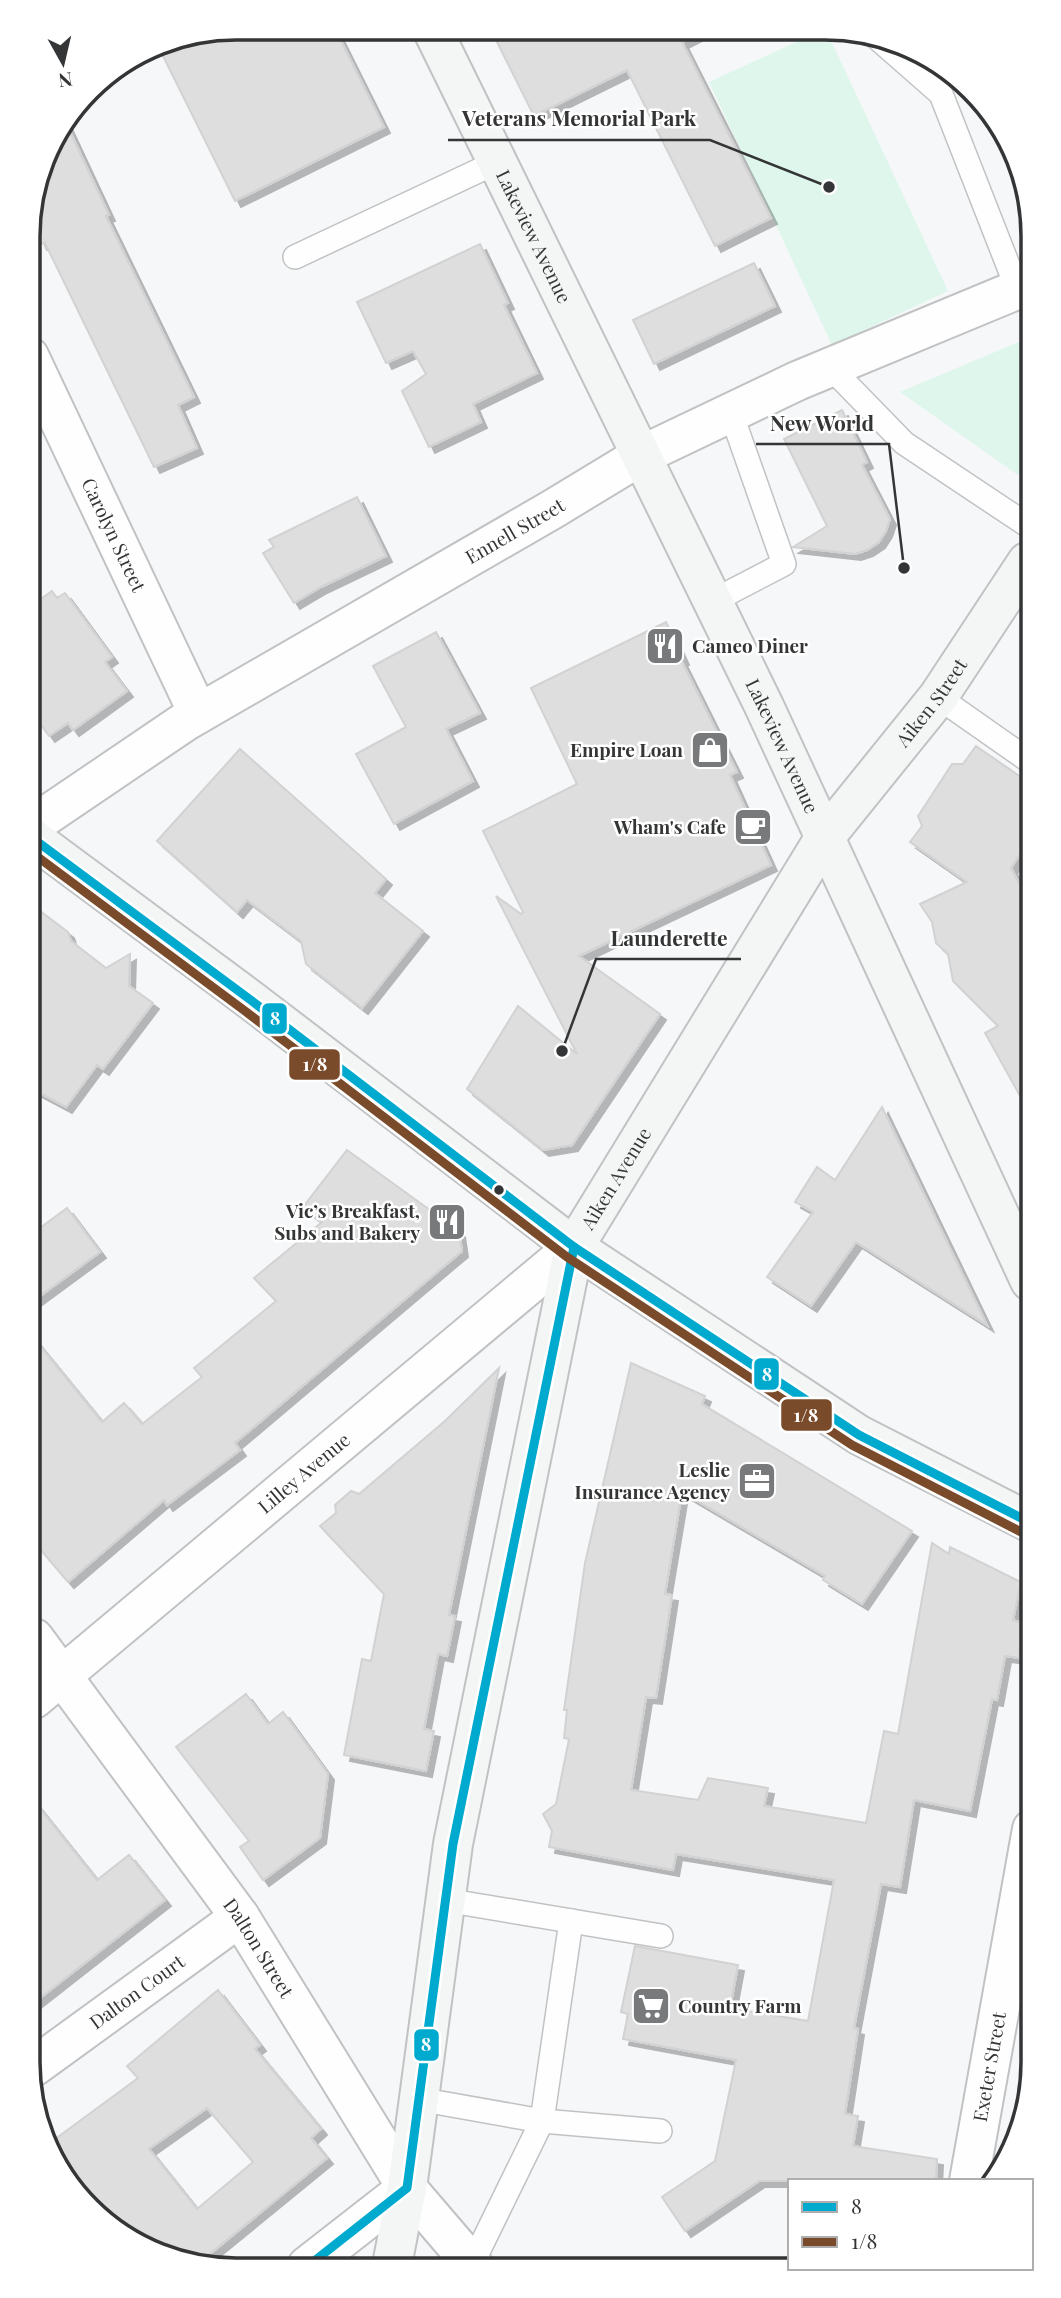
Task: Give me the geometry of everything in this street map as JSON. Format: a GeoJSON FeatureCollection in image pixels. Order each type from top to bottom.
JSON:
{"type":"FeatureCollection","features":[{"type":"Feature","properties":{"kind":"main road","name":"Lakeview Avenue"},"geometry":{"type":"LineString","coordinates":[[437,40],[713,601],[1020,1260]]}},
{"type":"Feature","properties":{"kind":"main road","name":"Aiken Street"},"geometry":{"type":"LineString","coordinates":[[825,837],[938,696],[1021,571]]}},
{"type":"Feature","properties":{"kind":"main road","name":"Aiken Avenue"},"geometry":{"type":"LineString","coordinates":[[393,2258],[407,2188],[456,1830],[574,1247],[825,837]]}},
{"type":"Feature","properties":{"kind":"main road"},"geometry":{"type":"LineString","coordinates":[[41,844],[252,1001],[574,1247],[859,1436],[1020,1519]]}},
{"type":"Feature","properties":{"kind":"street","name":"Ennell Street"},"geometry":{"type":"LineString","coordinates":[[41,819],[198,713],[642,455],[830,367],[1021,287]]}},
{"type":"Feature","properties":{"kind":"street","name":"Carolyn Street"},"geometry":{"type":"LineString","coordinates":[[41,381],[198,713]]}},
{"type":"Feature","properties":{"kind":"street","name":"Lilley Avenue"},"geometry":{"type":"LineString","coordinates":[[47,1687],[574,1247]]}},
{"type":"Feature","properties":{"kind":"street","name":"Dalton Street"},"geometry":{"type":"LineString","coordinates":[[40,1664],[47,1687],[240,1917],[407,2188],[468,2258]]}},
{"type":"Feature","properties":{"kind":"street","name":"Exeter Street"},"geometry":{"type":"LineString","coordinates":[[969,2179],[1020,1896]]}},
{"type":"Feature","properties":{"kind":"street","name":"Dalton Court"},"geometry":{"type":"LineString","coordinates":[[40,2062],[240,1917]]}},
{"type":"Feature","properties":{"kind":"street"},"geometry":{"type":"LineString","coordinates":[[317,2258],[407,2188]]}},
{"type":"Feature","properties":{"kind":"lane"},"geometry":{"type":"LineString","coordinates":[[895,54],[941,94],[1021,285]]}},
{"type":"Feature","properties":{"kind":"lane"},"geometry":{"type":"LineString","coordinates":[[295,257],[497,162]]}},
{"type":"Feature","properties":{"kind":"lane"},"geometry":{"type":"LineString","coordinates":[[830,367],[904,443],[1021,521]]}},
{"type":"Feature","properties":{"kind":"lane"},"geometry":{"type":"LineString","coordinates":[[713,601],[784,564],[731,413]]}},
{"type":"Feature","properties":{"kind":"lane"},"geometry":{"type":"LineString","coordinates":[[938,696],[1021,755]]}},
{"type":"Feature","properties":{"kind":"lane"},"geometry":{"type":"LineString","coordinates":[[445,1900],[661,1936]]}},
{"type":"Feature","properties":{"kind":"lane"},"geometry":{"type":"LineString","coordinates":[[476,2258],[542,2121],[571,1921]]}},
{"type":"Feature","properties":{"kind":"lane"},"geometry":{"type":"LineString","coordinates":[[418,2099],[542,2121],[660,2131]]}},
{"type":"Feature","properties":{"kind":"green space"},"geometry":{"type":"Polygon","coordinates":[[[801,40],[831,40],[948,291],[832,345],[709,82],[801,40]]]}},
{"type":"Feature","properties":{"kind":"green space"},"geometry":{"type":"Polygon","coordinates":[[[1021,341],[1021,471],[1018,475],[900,392],[1021,341]]]}},
{"type":"Feature","properties":{"kind":"building"},"geometry":{"type":"Polygon","coordinates":[[[340,40],[384,127],[235,201],[162,55],[211,42],[340,40]]]}},
{"type":"Feature","properties":{"kind":"building"},"geometry":{"type":"Polygon","coordinates":[[[496,40],[686,40],[682,42],[771,218],[715,246],[627,70],[534,116],[496,40]]]}},
{"type":"Feature","properties":{"kind":"building"},"geometry":{"type":"Polygon","coordinates":[[[71,133],[109,215],[106,216],[194,397],[178,405],[197,448],[154,467],[45,243],[41,244],[42,211],[47,186],[55,161],[71,133]]]}},
{"type":"Feature","properties":{"kind":"building"},"geometry":{"type":"Polygon","coordinates":[[[480,244],[508,303],[504,305],[537,373],[473,404],[481,422],[429,447],[402,391],[426,374],[413,351],[386,363],[357,302],[480,244]]]}},
{"type":"Feature","properties":{"kind":"building"},"geometry":{"type":"Polygon","coordinates":[[[754,263],[775,306],[654,364],[633,320],[754,263]]]}},
{"type":"Feature","properties":{"kind":"building"},"geometry":{"type":"Polygon","coordinates":[[[842,410],[867,462],[862,465],[890,519],[886,531],[879,542],[855,554],[793,547],[827,526],[784,439],[842,410]]]}},
{"type":"Feature","properties":{"kind":"building"},"geometry":{"type":"Polygon","coordinates":[[[357,497],[386,556],[294,603],[263,553],[274,547],[269,540],[357,497]]]}},
{"type":"Feature","properties":{"kind":"building"},"geometry":{"type":"Polygon","coordinates":[[[52,591],[57,598],[65,593],[112,657],[105,662],[127,691],[73,730],[68,723],[49,736],[41,725],[41,599],[52,591]]]}},
{"type":"Feature","properties":{"kind":"building"},"geometry":{"type":"Polygon","coordinates":[[[666,622],[683,659],[681,660],[737,772],[730,775],[771,865],[579,956],[660,1014],[572,1145],[543,1150],[467,1089],[518,1006],[577,1054],[496,896],[521,914],[523,912],[483,831],[577,784],[531,688],[666,622]]]}},
{"type":"Feature","properties":{"kind":"building"},"geometry":{"type":"Polygon","coordinates":[[[436,632],[480,713],[446,729],[473,781],[394,824],[356,754],[406,727],[373,666],[436,632]]]}},
{"type":"Feature","properties":{"kind":"building"},"geometry":{"type":"Polygon","coordinates":[[[976,746],[1021,777],[1021,853],[1011,868],[1021,886],[1021,1097],[985,1033],[998,1026],[953,981],[948,954],[936,943],[932,922],[920,904],[967,882],[910,842],[922,826],[918,816],[952,764],[963,764],[976,746]]]}},
{"type":"Feature","properties":{"kind":"building"},"geometry":{"type":"Polygon","coordinates":[[[240,749],[386,879],[375,893],[423,931],[362,1008],[306,964],[301,941],[247,900],[237,912],[157,841],[240,749]]]}},
{"type":"Feature","properties":{"kind":"building"},"geometry":{"type":"Polygon","coordinates":[[[41,911],[68,932],[71,941],[106,968],[130,954],[129,986],[153,1003],[103,1069],[97,1065],[66,1107],[41,1094],[41,911]]]}},
{"type":"Feature","properties":{"kind":"building"},"geometry":{"type":"Polygon","coordinates":[[[882,1107],[987,1325],[856,1242],[811,1306],[767,1277],[813,1212],[795,1202],[817,1167],[835,1180],[882,1107]]]}},
{"type":"Feature","properties":{"kind":"building"},"geometry":{"type":"Polygon","coordinates":[[[347,1150],[459,1231],[462,1251],[235,1443],[240,1450],[167,1505],[164,1500],[68,1582],[40,1550],[40,1346],[102,1422],[124,1403],[142,1424],[202,1377],[194,1368],[276,1301],[254,1278],[322,1222],[303,1207],[347,1150]]]}},
{"type":"Feature","properties":{"kind":"building"},"geometry":{"type":"Polygon","coordinates":[[[67,1208],[100,1252],[40,1296],[40,1228],[67,1208]]]}},
{"type":"Feature","properties":{"kind":"building"},"geometry":{"type":"Polygon","coordinates":[[[631,1363],[705,1396],[702,1404],[912,1531],[862,1604],[823,1580],[825,1576],[682,1492],[665,1594],[672,1595],[656,1698],[646,1697],[631,1790],[698,1800],[708,1778],[768,1788],[764,1806],[866,1823],[884,1731],[898,1734],[932,1543],[949,1554],[950,1547],[1020,1582],[1013,1620],[1020,1622],[1019,1658],[1005,1656],[997,1700],[992,1699],[970,1811],[914,1800],[900,1887],[881,1884],[854,2028],[858,2029],[845,2114],[858,2116],[853,2146],[937,2159],[936,2179],[759,2181],[685,2231],[662,2197],[715,2161],[736,2060],[623,2039],[628,2014],[621,2012],[635,1946],[738,1965],[730,2008],[808,2021],[834,1880],[676,1854],[673,1870],[549,1847],[552,1831],[543,1814],[556,1804],[569,1739],[564,1738],[567,1710],[564,1710],[585,1563],[631,1363]]]}},
{"type":"Feature","properties":{"kind":"building"},"geometry":{"type":"Polygon","coordinates":[[[499,1368],[449,1615],[455,1616],[447,1656],[438,1654],[424,1729],[434,1731],[426,1771],[344,1755],[362,1659],[371,1661],[384,1594],[320,1526],[336,1513],[335,1505],[351,1491],[359,1494],[445,1421],[499,1368]]]}},
{"type":"Feature","properties":{"kind":"building"},"geometry":{"type":"Polygon","coordinates":[[[246,1694],[268,1724],[283,1712],[328,1774],[320,1838],[263,1880],[240,1847],[249,1841],[176,1747],[246,1694]]]}},
{"type":"Feature","properties":{"kind":"building"},"geometry":{"type":"Polygon","coordinates":[[[40,1809],[97,1880],[129,1855],[165,1900],[40,1998],[40,1809]]]}},
{"type":"Feature","properties":{"kind":"building"},"geometry":{"type":"Polygon","coordinates":[[[218,1990],[260,2045],[255,2049],[321,2129],[311,2138],[327,2158],[208,2256],[150,2238],[127,2225],[89,2191],[56,2139],[138,2078],[127,2066],[218,1990]],[[207,2108],[149,2149],[197,2209],[253,2162],[207,2108]]]}},
{"type":"Feature","properties":{"kind":"transit line","name":"8"},"geometry":{"type":"LineString","coordinates":[[41,844],[252,1001],[574,1247],[859,1435],[1020,1518]]}},
{"type":"Feature","properties":{"kind":"transit line","name":"1/8"},"geometry":{"type":"LineString","coordinates":[[41,859],[567,1257],[852,1445],[1020,1532]]}},
{"type":"Feature","properties":{"kind":"transit line","name":"8"},"geometry":{"type":"LineString","coordinates":[[318,2258],[407,2188],[453,1844],[574,1247]]}},
{"type":"Feature","properties":{"kind":"place","name":"Veterans Memorial Park"},"geometry":{"type":"Point","coordinates":[829,187]}},
{"type":"Feature","properties":{"kind":"place","name":"New World"},"geometry":{"type":"Point","coordinates":[904,568]}},
{"type":"Feature","properties":{"kind":"place","name":"Cameo Diner"},"geometry":{"type":"Point","coordinates":[665,646]}},
{"type":"Feature","properties":{"kind":"place","name":"Empire Loan"},"geometry":{"type":"Point","coordinates":[710,750]}},
{"type":"Feature","properties":{"kind":"place","name":"Wham's Cafe"},"geometry":{"type":"Point","coordinates":[753,827]}},
{"type":"Feature","properties":{"kind":"place","name":"Launderette"},"geometry":{"type":"Point","coordinates":[562,1051]}},
{"type":"Feature","properties":{"kind":"place","name":"Vic’s Breakfast, Subs and Bakery"},"geometry":{"type":"Point","coordinates":[447,1222]}},
{"type":"Feature","properties":{"kind":"place","name":"Leslie Insurance Agency"},"geometry":{"type":"Point","coordinates":[757,1481]}},
{"type":"Feature","properties":{"kind":"place","name":"Country Farm"},"geometry":{"type":"Point","coordinates":[651,2006]}}]}
